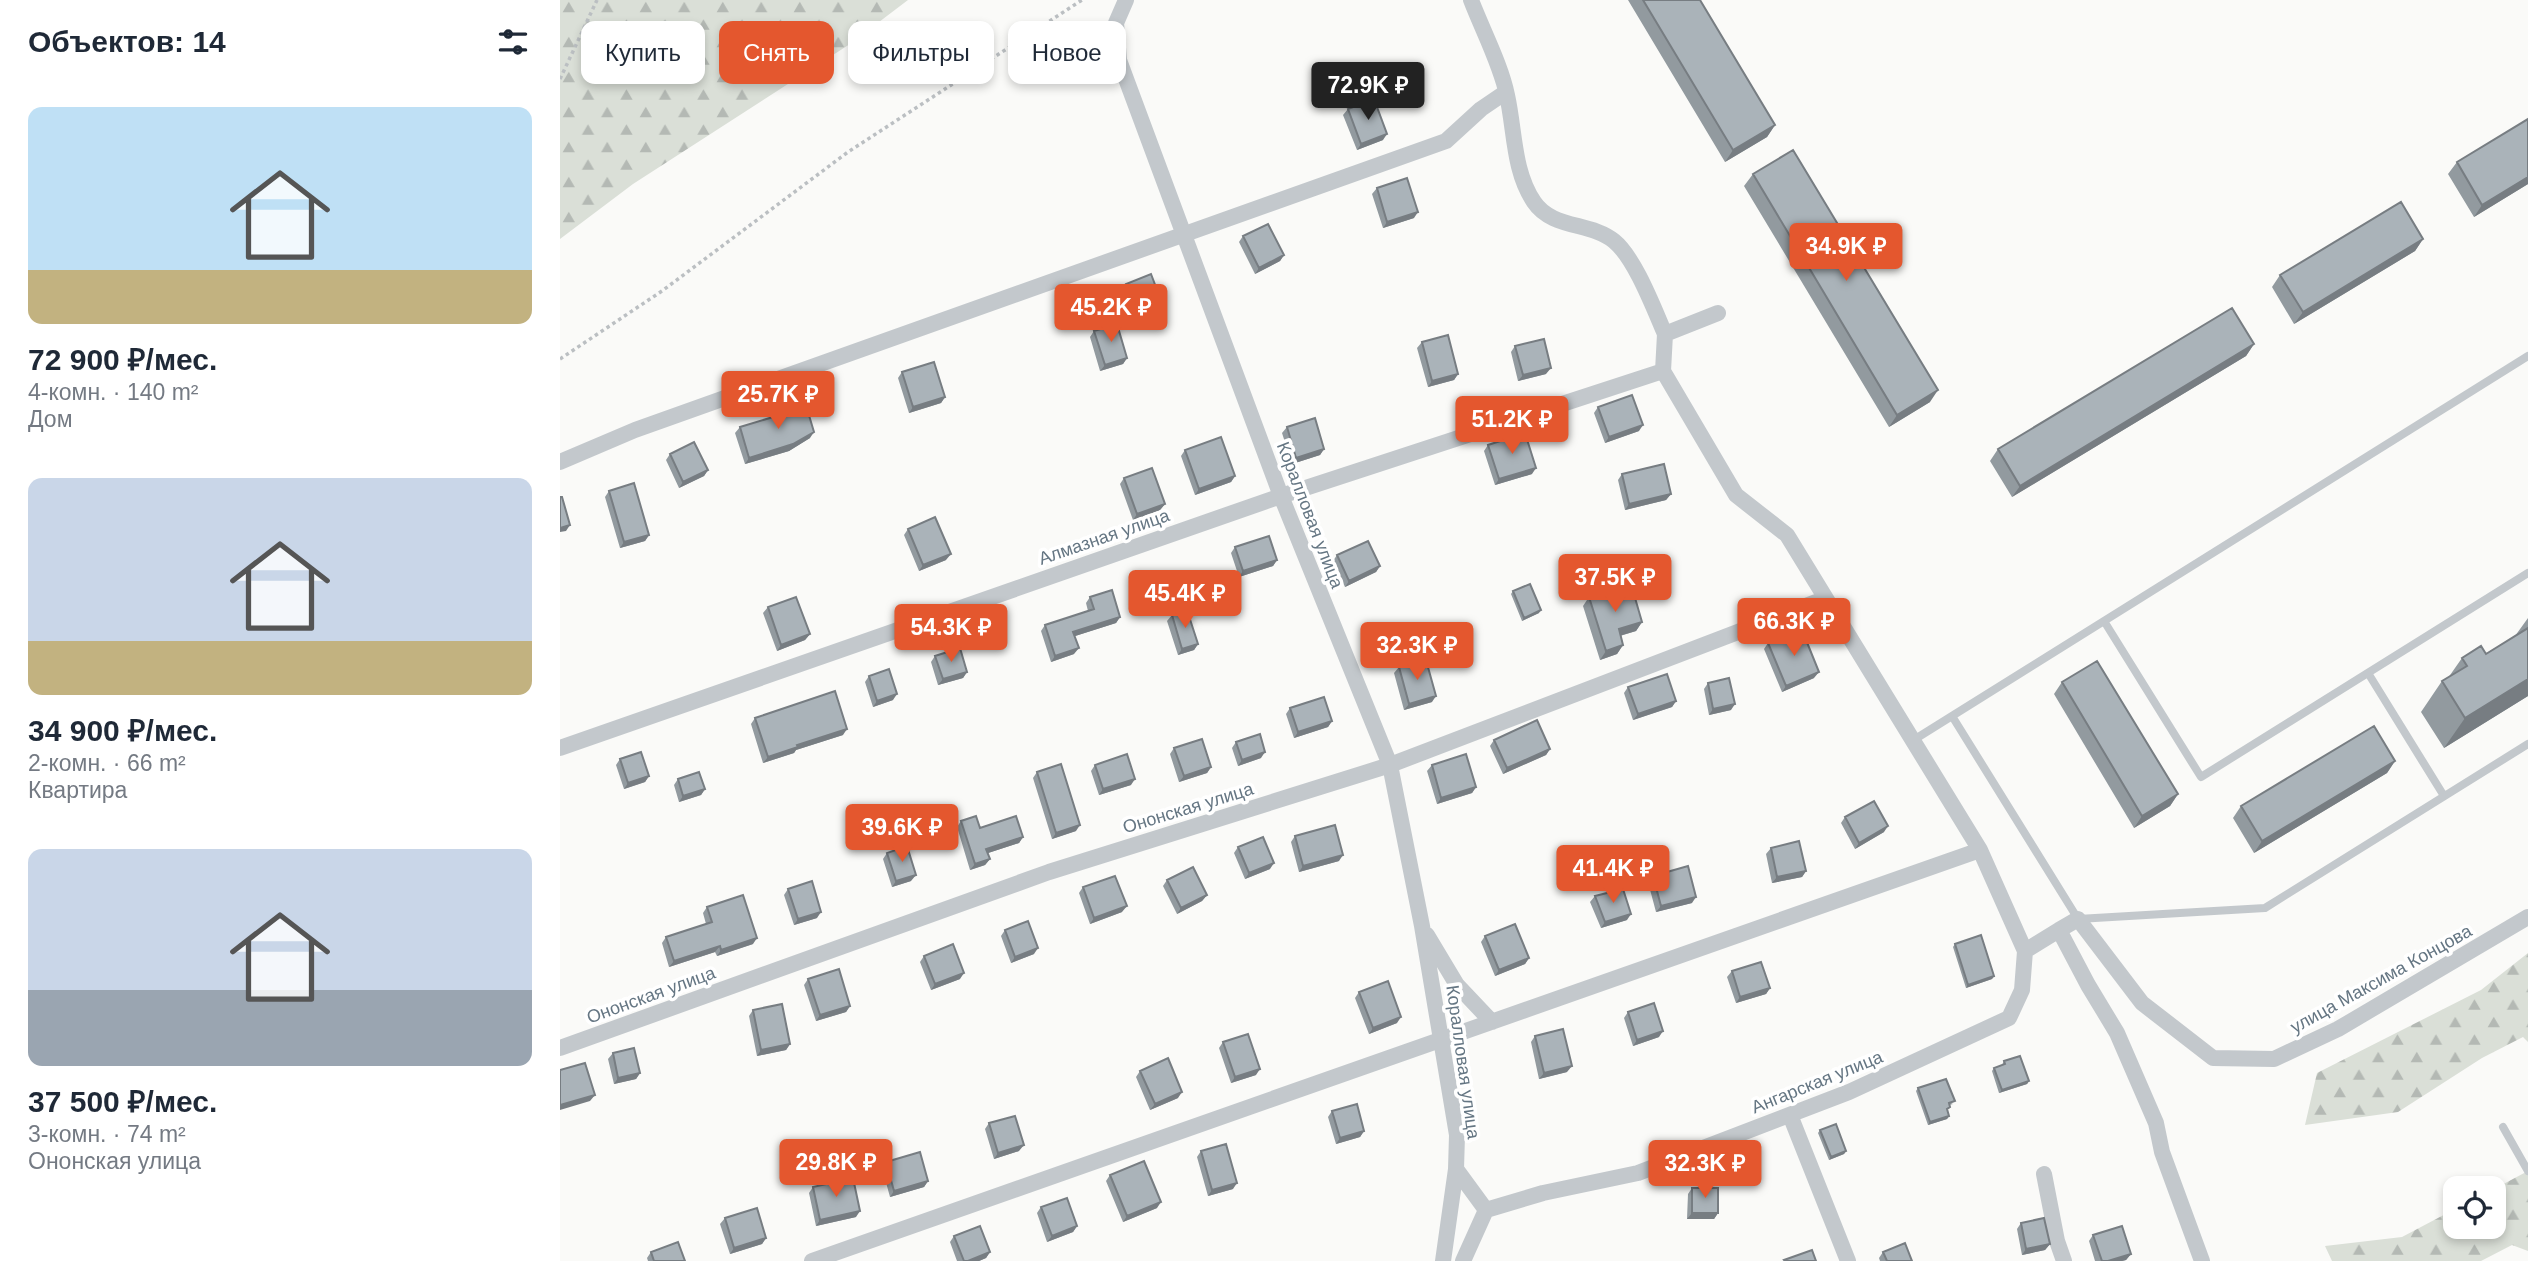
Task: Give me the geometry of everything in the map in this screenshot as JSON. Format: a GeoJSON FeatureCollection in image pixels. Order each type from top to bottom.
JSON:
{"type":"FeatureCollection","features":[{"type":"Feature","properties":{"kind":"street","name":"Коралловая улица"},"geometry":{"type":"LineString","coordinates":[[1126,0],[1116,23],[1119,60],[1281,496],[1390,765],[1443,1040],[1457,1135],[1457,1169],[1443,1261]]}},
{"type":"Feature","properties":{"kind":"street"},"geometry":{"type":"LineString","coordinates":[[1471,0],[1507,92],[1517,164],[1535,203],[1553,219],[1588,229],[1614,241],[1638,274],[1665,334],[1663,372],[1736,495],[1787,535],[1980,850],[2025,951],[2078,919]]}},
{"type":"Feature","properties":{"kind":"street"},"geometry":{"type":"LineString","coordinates":[[560,462],[635,430],[1446,141],[1481,109],[1507,92]]}},
{"type":"Feature","properties":{"kind":"street"},"geometry":{"type":"LineString","coordinates":[[1665,334],[1718,313]]}},
{"type":"Feature","properties":{"kind":"street","name":"Алмазная улица"},"geometry":{"type":"LineString","coordinates":[[560,748],[1281,496],[1663,372]]}},
{"type":"Feature","properties":{"kind":"street","name":"Ононская улица"},"geometry":{"type":"LineString","coordinates":[[560,1048],[1049,872],[1390,765],[1824,599]]}},
{"type":"Feature","properties":{"kind":"street"},"geometry":{"type":"LineString","coordinates":[[812,1261],[1980,850]]}},
{"type":"Feature","properties":{"kind":"street","name":"улица Максима Концова"},"geometry":{"type":"LineString","coordinates":[[2078,919],[2142,1003],[2213,1058],[2274,1059],[2338,1029],[2528,917]]}},
{"type":"Feature","properties":{"kind":"street"},"geometry":{"type":"LineString","coordinates":[[1422,926],[1457,985],[1492,1022]]}},
{"type":"Feature","properties":{"kind":"street"},"geometry":{"type":"LineString","coordinates":[[2059,930],[2117,1033],[2156,1123],[2162,1152],[2202,1261]]}},
{"type":"Feature","properties":{"kind":"street","name":"Ангарская улица"},"geometry":{"type":"LineString","coordinates":[[1486,1210],[1543,1193],[1638,1173],[1849,1092],[2009,1018],[2022,990],[2025,951]]}},
{"type":"Feature","properties":{"kind":"street"},"geometry":{"type":"LineString","coordinates":[[1790,1115],[1848,1261]]}},
{"type":"Feature","properties":{"kind":"street"},"geometry":{"type":"LineString","coordinates":[[1457,1169],[1486,1210],[1463,1261]]}},
{"type":"Feature","properties":{"kind":"street"},"geometry":{"type":"LineString","coordinates":[[2044,1174],[2064,1261]]}},
{"type":"Feature","properties":{"kind":"lane"},"geometry":{"type":"LineString","coordinates":[[1912,741],[2528,356]]}},
{"type":"Feature","properties":{"kind":"lane"},"geometry":{"type":"LineString","coordinates":[[2104,621],[2201,777],[2528,573]]}},
{"type":"Feature","properties":{"kind":"lane"},"geometry":{"type":"LineString","coordinates":[[2368,673],[2445,796]]}},
{"type":"Feature","properties":{"kind":"lane"},"geometry":{"type":"LineString","coordinates":[[1952,716],[2078,919],[2265,908],[2528,744]]}},
{"type":"Feature","properties":{"kind":"lane"},"geometry":{"type":"LineString","coordinates":[[2503,1127],[2528,1171]]}},
{"type":"Feature","properties":{"kind":"path"},"geometry":{"type":"LineString","coordinates":[[560,79],[597,0]]}},
{"type":"Feature","properties":{"kind":"path"},"geometry":{"type":"LineString","coordinates":[[560,359],[662,291],[848,152],[1082,0]]}},
{"type":"Feature","properties":{"kind":"green space"},"geometry":{"type":"Polygon","coordinates":[[[560,0],[908,0],[880,21],[848,21],[848,45],[834,54],[834,21],[719,21],[719,84],[788,84],[633,184],[560,239],[560,0]]]}},
{"type":"Feature","properties":{"kind":"green space"},"geometry":{"type":"Polygon","coordinates":[[[2528,953],[2528,1042],[2523,1037],[2482,1058],[2398,1112],[2305,1125],[2317,1073],[2481,990],[2528,953]]]}},
{"type":"Feature","properties":{"kind":"green space"},"geometry":{"type":"Polygon","coordinates":[[[2528,1171],[2528,1251],[2512,1245],[2481,1261],[2332,1261],[2325,1246],[2402,1237],[2443,1215],[2443,1239],[2506,1239],[2506,1183],[2528,1171]]]}},
{"type":"Feature","properties":{"kind":"building"},"geometry":{"type":"Polygon","coordinates":[[[1643,0],[1700,0],[1775,125],[1733,150],[1643,0]]]}},
{"type":"Feature","properties":{"kind":"building"},"geometry":{"type":"Polygon","coordinates":[[[1374,99],[1387,134],[1361,144],[1348,109],[1374,99]]]}},
{"type":"Feature","properties":{"kind":"building"},"geometry":{"type":"Polygon","coordinates":[[[2528,119],[2528,177],[2482,205],[2457,162],[2528,119]]]}},
{"type":"Feature","properties":{"kind":"building"},"geometry":{"type":"Polygon","coordinates":[[[1793,150],[1938,390],[1897,415],[1753,174],[1793,150]]]}},
{"type":"Feature","properties":{"kind":"building"},"geometry":{"type":"Polygon","coordinates":[[[1407,178],[1418,212],[1387,222],[1377,188],[1407,178]]]}},
{"type":"Feature","properties":{"kind":"building"},"geometry":{"type":"Polygon","coordinates":[[[2401,202],[2423,239],[2303,312],[2280,275],[2401,202]]]}},
{"type":"Feature","properties":{"kind":"building"},"geometry":{"type":"Polygon","coordinates":[[[1268,224],[1284,255],[1259,268],[1243,236],[1268,224]]]}},
{"type":"Feature","properties":{"kind":"building"},"geometry":{"type":"Polygon","coordinates":[[[1151,274],[1165,311],[1140,321],[1126,284],[1151,274]]]}},
{"type":"Feature","properties":{"kind":"building"},"geometry":{"type":"Polygon","coordinates":[[[2232,308],[2254,344],[2020,486],[1998,449],[2232,308]]]}},
{"type":"Feature","properties":{"kind":"building"},"geometry":{"type":"Polygon","coordinates":[[[1117,324],[1127,358],[1105,365],[1094,331],[1117,324]]]}},
{"type":"Feature","properties":{"kind":"building"},"geometry":{"type":"Polygon","coordinates":[[[1448,335],[1458,374],[1432,381],[1422,342],[1448,335]]]}},
{"type":"Feature","properties":{"kind":"building"},"geometry":{"type":"Polygon","coordinates":[[[1544,339],[1551,368],[1523,375],[1515,346],[1544,339]]]}},
{"type":"Feature","properties":{"kind":"building"},"geometry":{"type":"Polygon","coordinates":[[[934,362],[945,397],[913,407],[902,372],[934,362]]]}},
{"type":"Feature","properties":{"kind":"building"},"geometry":{"type":"Polygon","coordinates":[[[1632,395],[1643,425],[1609,437],[1598,407],[1632,395]]]}},
{"type":"Feature","properties":{"kind":"building"},"geometry":{"type":"Polygon","coordinates":[[[805,402],[814,432],[793,444],[749,458],[740,427],[783,414],[782,409],[805,402]]]}},
{"type":"Feature","properties":{"kind":"building"},"geometry":{"type":"Polygon","coordinates":[[[1315,418],[1324,449],[1296,458],[1287,427],[1315,418]]]}},
{"type":"Feature","properties":{"kind":"building"},"geometry":{"type":"Polygon","coordinates":[[[1525,433],[1536,468],[1499,479],[1488,445],[1525,433]]]}},
{"type":"Feature","properties":{"kind":"building"},"geometry":{"type":"Polygon","coordinates":[[[1221,437],[1235,476],[1199,489],[1185,450],[1221,437]]]}},
{"type":"Feature","properties":{"kind":"building"},"geometry":{"type":"Polygon","coordinates":[[[694,442],[708,470],[683,482],[670,454],[694,442]]]}},
{"type":"Feature","properties":{"kind":"building"},"geometry":{"type":"Polygon","coordinates":[[[1664,464],[1671,494],[1629,504],[1622,474],[1664,464]]]}},
{"type":"Feature","properties":{"kind":"building"},"geometry":{"type":"Polygon","coordinates":[[[1152,468],[1165,504],[1137,514],[1124,478],[1152,468]]]}},
{"type":"Feature","properties":{"kind":"building"},"geometry":{"type":"Polygon","coordinates":[[[634,483],[649,535],[624,542],[609,491],[634,483]]]}},
{"type":"Feature","properties":{"kind":"building"},"geometry":{"type":"Polygon","coordinates":[[[560,497],[570,525],[560,528],[560,497]]]}},
{"type":"Feature","properties":{"kind":"building"},"geometry":{"type":"Polygon","coordinates":[[[935,517],[951,554],[923,565],[908,529],[935,517]]]}},
{"type":"Feature","properties":{"kind":"building"},"geometry":{"type":"Polygon","coordinates":[[[1269,536],[1277,560],[1243,571],[1235,547],[1269,536]]]}},
{"type":"Feature","properties":{"kind":"building"},"geometry":{"type":"Polygon","coordinates":[[[1368,541],[1380,566],[1349,581],[1337,555],[1368,541]]]}},
{"type":"Feature","properties":{"kind":"building"},"geometry":{"type":"Polygon","coordinates":[[[1530,584],[1541,610],[1524,618],[1513,591],[1530,584]]]}},
{"type":"Feature","properties":{"kind":"building"},"geometry":{"type":"Polygon","coordinates":[[[1631,584],[1642,622],[1619,629],[1623,645],[1606,651],[1589,597],[1631,584]]]}},
{"type":"Feature","properties":{"kind":"building"},"geometry":{"type":"Polygon","coordinates":[[[1112,590],[1120,617],[1073,632],[1079,648],[1055,656],[1045,625],[1094,609],[1090,597],[1112,590]]]}},
{"type":"Feature","properties":{"kind":"building"},"geometry":{"type":"Polygon","coordinates":[[[796,597],[810,634],[781,645],[768,607],[796,597]]]}},
{"type":"Feature","properties":{"kind":"building"},"geometry":{"type":"Polygon","coordinates":[[[1187,610],[1198,644],[1182,649],[1172,615],[1187,610]]]}},
{"type":"Feature","properties":{"kind":"building"},"geometry":{"type":"Polygon","coordinates":[[[2528,628],[2528,679],[2465,718],[2442,681],[2467,666],[2462,658],[2481,646],[2486,654],[2528,628]]]}},
{"type":"Feature","properties":{"kind":"building"},"geometry":{"type":"Polygon","coordinates":[[[1802,630],[1819,672],[1786,686],[1768,643],[1802,630]]]}},
{"type":"Feature","properties":{"kind":"building"},"geometry":{"type":"Polygon","coordinates":[[[960,648],[967,672],[943,679],[935,656],[960,648]]]}},
{"type":"Feature","properties":{"kind":"building"},"geometry":{"type":"Polygon","coordinates":[[[1426,660],[1436,696],[1409,704],[1399,667],[1426,660]]]}},
{"type":"Feature","properties":{"kind":"building"},"geometry":{"type":"Polygon","coordinates":[[[2097,661],[2178,794],[2142,816],[2062,682],[2097,661]]]}},
{"type":"Feature","properties":{"kind":"building"},"geometry":{"type":"Polygon","coordinates":[[[889,669],[897,694],[877,701],[869,676],[889,669]]]}},
{"type":"Feature","properties":{"kind":"building"},"geometry":{"type":"Polygon","coordinates":[[[1667,674],[1676,701],[1638,714],[1628,687],[1667,674]]]}},
{"type":"Feature","properties":{"kind":"building"},"geometry":{"type":"Polygon","coordinates":[[[1729,678],[1735,704],[1713,709],[1708,683],[1729,678]]]}},
{"type":"Feature","properties":{"kind":"building"},"geometry":{"type":"Polygon","coordinates":[[[835,691],[847,729],[768,757],[755,718],[835,691]]]}},
{"type":"Feature","properties":{"kind":"building"},"geometry":{"type":"Polygon","coordinates":[[[1324,697],[1332,721],[1298,732],[1290,708],[1324,697]]]}},
{"type":"Feature","properties":{"kind":"building"},"geometry":{"type":"Polygon","coordinates":[[[1537,720],[1550,749],[1507,768],[1494,740],[1537,720]]]}},
{"type":"Feature","properties":{"kind":"building"},"geometry":{"type":"Polygon","coordinates":[[[2374,726],[2395,761],[2262,841],[2241,806],[2374,726]]]}},
{"type":"Feature","properties":{"kind":"building"},"geometry":{"type":"Polygon","coordinates":[[[1260,734],[1265,752],[1242,760],[1236,742],[1260,734]]]}},
{"type":"Feature","properties":{"kind":"building"},"geometry":{"type":"Polygon","coordinates":[[[1202,739],[1211,767],[1184,776],[1174,748],[1202,739]]]}},
{"type":"Feature","properties":{"kind":"building"},"geometry":{"type":"Polygon","coordinates":[[[641,752],[649,776],[628,783],[620,759],[641,752]]]}},
{"type":"Feature","properties":{"kind":"building"},"geometry":{"type":"Polygon","coordinates":[[[1127,754],[1135,779],[1103,789],[1095,765],[1127,754]]]}},
{"type":"Feature","properties":{"kind":"building"},"geometry":{"type":"Polygon","coordinates":[[[1466,754],[1476,787],[1441,798],[1432,765],[1466,754]]]}},
{"type":"Feature","properties":{"kind":"building"},"geometry":{"type":"Polygon","coordinates":[[[1061,764],[1080,825],[1056,833],[1037,772],[1061,764]]]}},
{"type":"Feature","properties":{"kind":"building"},"geometry":{"type":"Polygon","coordinates":[[[699,772],[705,789],[683,796],[678,779],[699,772]]]}},
{"type":"Feature","properties":{"kind":"building"},"geometry":{"type":"Polygon","coordinates":[[[1874,801],[1888,826],[1859,843],[1845,817],[1874,801]]]}},
{"type":"Feature","properties":{"kind":"building"},"geometry":{"type":"Polygon","coordinates":[[[976,816],[980,828],[1016,816],[1023,837],[986,849],[990,859],[975,864],[961,821],[976,816]]]}},
{"type":"Feature","properties":{"kind":"building"},"geometry":{"type":"Polygon","coordinates":[[[1335,825],[1343,855],[1303,866],[1295,836],[1335,825]]]}},
{"type":"Feature","properties":{"kind":"building"},"geometry":{"type":"Polygon","coordinates":[[[1263,837],[1274,863],[1249,873],[1238,847],[1263,837]]]}},
{"type":"Feature","properties":{"kind":"building"},"geometry":{"type":"Polygon","coordinates":[[[1799,841],[1806,871],[1777,877],[1771,848],[1799,841]]]}},
{"type":"Feature","properties":{"kind":"building"},"geometry":{"type":"Polygon","coordinates":[[[907,846],[916,875],[896,881],[887,853],[907,846]]]}},
{"type":"Feature","properties":{"kind":"building"},"geometry":{"type":"Polygon","coordinates":[[[1688,866],[1696,897],[1661,906],[1653,876],[1688,866]]]}},
{"type":"Feature","properties":{"kind":"building"},"geometry":{"type":"Polygon","coordinates":[[[1193,867],[1207,895],[1181,908],[1167,880],[1193,867]]]}},
{"type":"Feature","properties":{"kind":"building"},"geometry":{"type":"Polygon","coordinates":[[[1115,876],[1127,906],[1094,918],[1083,887],[1115,876]]]}},
{"type":"Feature","properties":{"kind":"building"},"geometry":{"type":"Polygon","coordinates":[[[812,881],[821,912],[798,919],[788,889],[812,881]]]}},
{"type":"Feature","properties":{"kind":"building"},"geometry":{"type":"Polygon","coordinates":[[[1623,889],[1631,914],[1605,922],[1595,896],[1623,889]]]}},
{"type":"Feature","properties":{"kind":"building"},"geometry":{"type":"Polygon","coordinates":[[[743,895],[757,938],[721,950],[720,946],[674,961],[666,937],[712,922],[707,907],[743,895]]]}},
{"type":"Feature","properties":{"kind":"building"},"geometry":{"type":"Polygon","coordinates":[[[1028,921],[1038,948],[1015,957],[1005,930],[1028,921]]]}},
{"type":"Feature","properties":{"kind":"building"},"geometry":{"type":"Polygon","coordinates":[[[1515,924],[1529,958],[1499,970],[1485,936],[1515,924]]]}},
{"type":"Feature","properties":{"kind":"building"},"geometry":{"type":"Polygon","coordinates":[[[1981,935],[1994,976],[1968,985],[1955,944],[1981,935]]]}},
{"type":"Feature","properties":{"kind":"building"},"geometry":{"type":"Polygon","coordinates":[[[953,944],[964,973],[935,984],[924,956],[953,944]]]}},
{"type":"Feature","properties":{"kind":"building"},"geometry":{"type":"Polygon","coordinates":[[[1761,962],[1770,988],[1740,997],[1732,971],[1761,962]]]}},
{"type":"Feature","properties":{"kind":"building"},"geometry":{"type":"Polygon","coordinates":[[[839,969],[850,1006],[820,1015],[808,979],[839,969]]]}},
{"type":"Feature","properties":{"kind":"building"},"geometry":{"type":"Polygon","coordinates":[[[1388,981],[1401,1017],[1373,1028],[1359,992],[1388,981]]]}},
{"type":"Feature","properties":{"kind":"building"},"geometry":{"type":"Polygon","coordinates":[[[1654,1003],[1663,1031],[1637,1040],[1628,1012],[1654,1003]]]}},
{"type":"Feature","properties":{"kind":"building"},"geometry":{"type":"Polygon","coordinates":[[[782,1004],[790,1044],[761,1050],[753,1010],[782,1004]]]}},
{"type":"Feature","properties":{"kind":"building"},"geometry":{"type":"Polygon","coordinates":[[[1563,1029],[1572,1066],[1544,1073],[1535,1036],[1563,1029]]]}},
{"type":"Feature","properties":{"kind":"building"},"geometry":{"type":"Polygon","coordinates":[[[1248,1034],[1260,1069],[1235,1077],[1223,1042],[1248,1034]]]}},
{"type":"Feature","properties":{"kind":"building"},"geometry":{"type":"Polygon","coordinates":[[[634,1048],[640,1073],[618,1078],[613,1053],[634,1048]]]}},
{"type":"Feature","properties":{"kind":"building"},"geometry":{"type":"Polygon","coordinates":[[[2020,1056],[2029,1081],[2002,1090],[1994,1068],[2005,1064],[2004,1061],[2020,1056]]]}},
{"type":"Feature","properties":{"kind":"building"},"geometry":{"type":"Polygon","coordinates":[[[1168,1058],[1182,1092],[1155,1104],[1140,1071],[1168,1058]]]}},
{"type":"Feature","properties":{"kind":"building"},"geometry":{"type":"Polygon","coordinates":[[[585,1063],[595,1095],[560,1105],[560,1070],[585,1063]]]}},
{"type":"Feature","properties":{"kind":"building"},"geometry":{"type":"Polygon","coordinates":[[[1946,1079],[1955,1101],[1949,1103],[1949,1116],[1930,1122],[1918,1088],[1946,1079]]]}},
{"type":"Feature","properties":{"kind":"building"},"geometry":{"type":"Polygon","coordinates":[[[1357,1104],[1364,1131],[1340,1138],[1332,1111],[1357,1104]]]}},
{"type":"Feature","properties":{"kind":"building"},"geometry":{"type":"Polygon","coordinates":[[[1015,1116],[1024,1145],[998,1153],[989,1123],[1015,1116]]]}},
{"type":"Feature","properties":{"kind":"building"},"geometry":{"type":"Polygon","coordinates":[[[1836,1124],[1846,1151],[1831,1157],[1820,1130],[1836,1124]]]}},
{"type":"Feature","properties":{"kind":"building"},"geometry":{"type":"Polygon","coordinates":[[[1226,1144],[1237,1183],[1212,1190],[1201,1151],[1226,1144]]]}},
{"type":"Feature","properties":{"kind":"building"},"geometry":{"type":"Polygon","coordinates":[[[920,1152],[928,1181],[894,1191],[886,1162],[920,1152]]]}},
{"type":"Feature","properties":{"kind":"building"},"geometry":{"type":"Polygon","coordinates":[[[1144,1161],[1161,1202],[1127,1216],[1110,1175],[1144,1161]]]}},
{"type":"Feature","properties":{"kind":"building"},"geometry":{"type":"Polygon","coordinates":[[[853,1178],[860,1211],[820,1220],[813,1187],[853,1178]]]}},
{"type":"Feature","properties":{"kind":"building"},"geometry":{"type":"Polygon","coordinates":[[[1692,1188],[1718,1188],[1718,1213],[1692,1213],[1692,1188]]]}},
{"type":"Feature","properties":{"kind":"building"},"geometry":{"type":"Polygon","coordinates":[[[1067,1198],[1077,1226],[1052,1236],[1041,1207],[1067,1198]]]}},
{"type":"Feature","properties":{"kind":"building"},"geometry":{"type":"Polygon","coordinates":[[[757,1208],[766,1238],[734,1248],[725,1218],[757,1208]]]}},
{"type":"Feature","properties":{"kind":"building"},"geometry":{"type":"Polygon","coordinates":[[[2044,1218],[2050,1244],[2026,1249],[2021,1223],[2044,1218]]]}},
{"type":"Feature","properties":{"kind":"building"},"geometry":{"type":"Polygon","coordinates":[[[980,1226],[990,1252],[964,1261],[954,1236],[980,1226]]]}},
{"type":"Feature","properties":{"kind":"building"},"geometry":{"type":"Polygon","coordinates":[[[2122,1226],[2131,1254],[2102,1261],[2093,1235],[2122,1226]]]}},
{"type":"Feature","properties":{"kind":"building"},"geometry":{"type":"Polygon","coordinates":[[[678,1242],[685,1261],[654,1261],[651,1252],[678,1242]]]}},
{"type":"Feature","properties":{"kind":"building"},"geometry":{"type":"Polygon","coordinates":[[[1905,1243],[1912,1261],[1887,1261],[1883,1252],[1905,1243]]]}},
{"type":"Feature","properties":{"kind":"building"},"geometry":{"type":"Polygon","coordinates":[[[1812,1250],[1816,1261],[1784,1260],[1812,1250]]]}}]}
